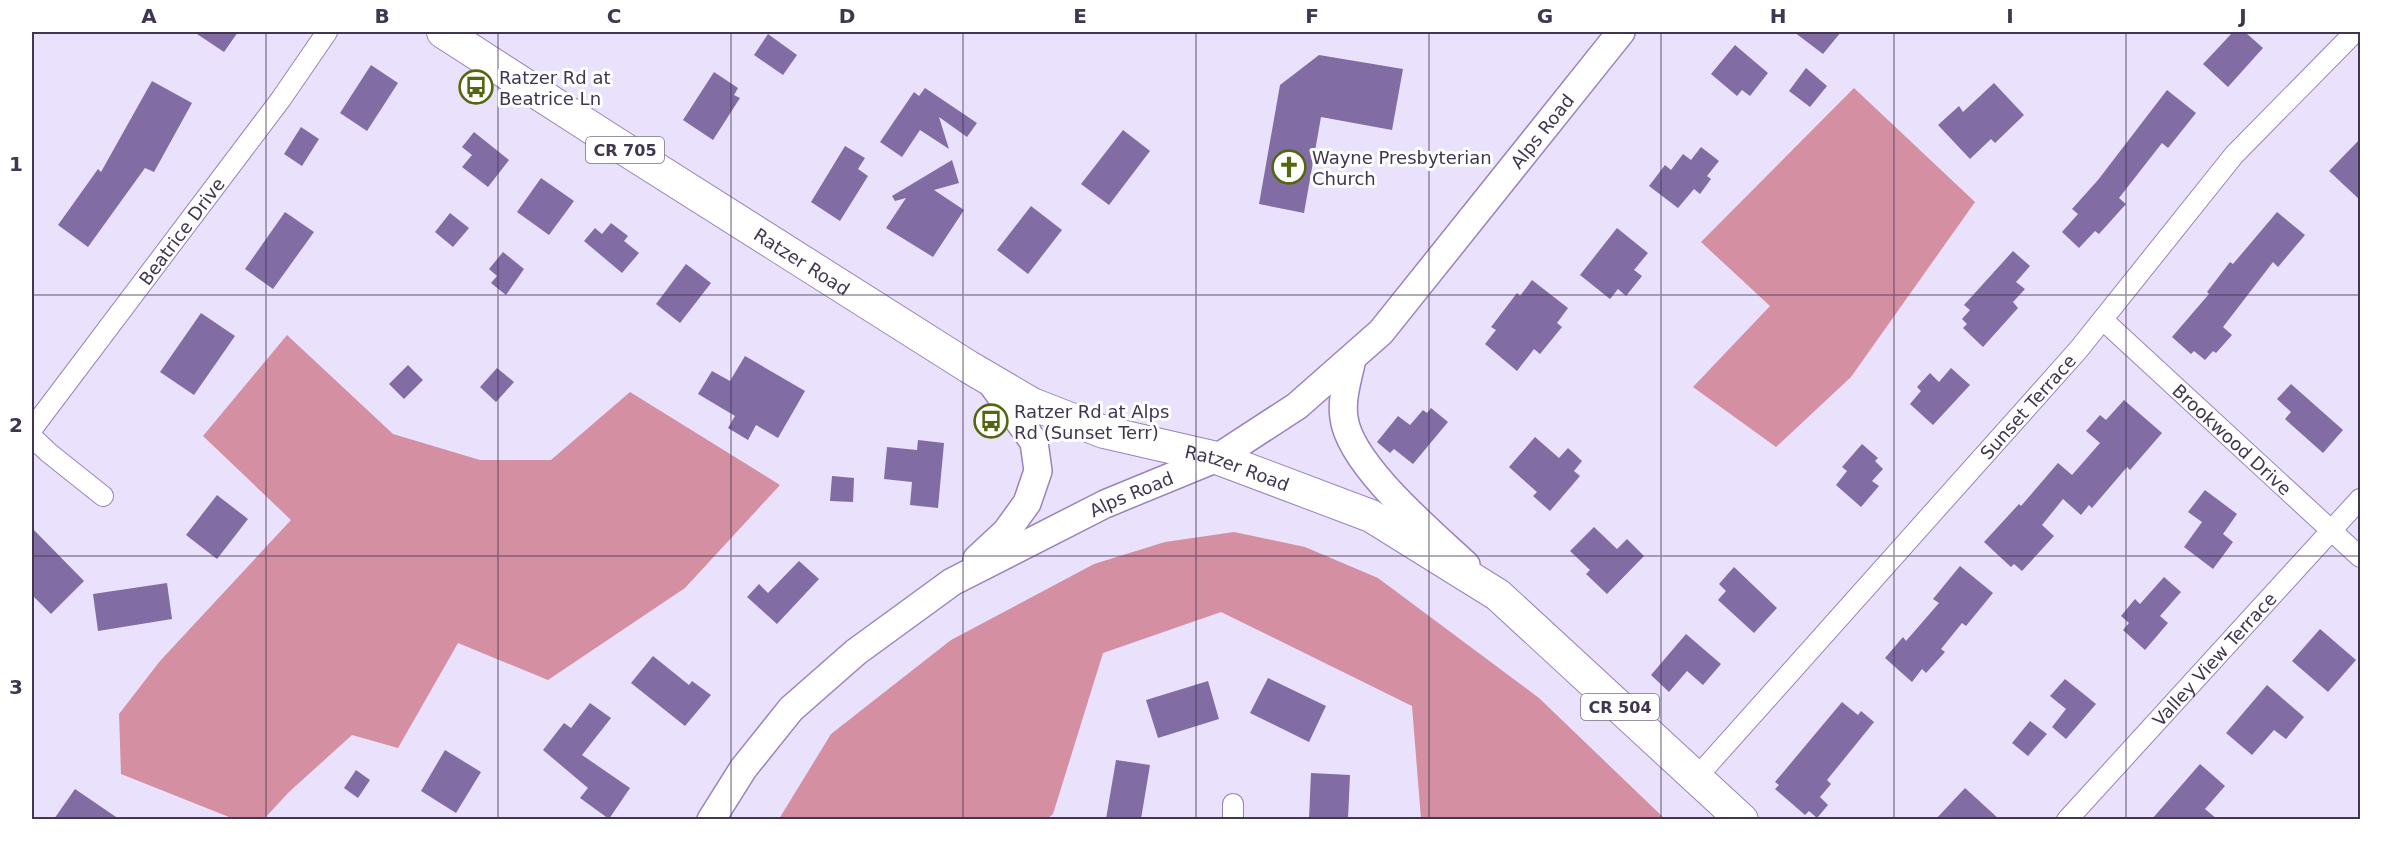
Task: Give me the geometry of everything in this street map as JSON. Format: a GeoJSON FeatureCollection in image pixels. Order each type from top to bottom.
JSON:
{"type":"FeatureCollection","features":[{"type":"Feature","properties":{"kind":"main road","name":"Ratzer Road"},"geometry":{"type":"LineString","coordinates":[[443,32],[987,378],[1032,404],[1104,432],[1217,458],[1371,516],[1498,594],[1742,819]]}},
{"type":"Feature","properties":{"kind":"main road","name":"Alps Road"},"geometry":{"type":"LineString","coordinates":[[711,819],[743,769],[791,709],[856,652],[952,582],[1105,504],[1217,458],[1298,405],[1353,359],[1381,332],[1621,32]]}},
{"type":"Feature","properties":{"kind":"main road"},"geometry":{"type":"LineString","coordinates":[[1353,359],[1345,391],[1344,419],[1353,446],[1397,500],[1498,594]]}},
{"type":"Feature","properties":{"kind":"main road"},"geometry":{"type":"LineString","coordinates":[[952,582],[1006,532],[1027,502],[1038,471],[1034,442],[987,378]]}},
{"type":"Feature","properties":{"kind":"street","name":"Beatrice Drive"},"geometry":{"type":"LineString","coordinates":[[32,429],[281,99],[327,32]]}},
{"type":"Feature","properties":{"kind":"street","name":"Sunset Terrace"},"geometry":{"type":"LineString","coordinates":[[1696,778],[2103,320],[2234,155],[2355,32]]}},
{"type":"Feature","properties":{"kind":"street","name":"Brookwood Drive"},"geometry":{"type":"LineString","coordinates":[[2103,320],[2331,531],[2361,556]]}},
{"type":"Feature","properties":{"kind":"street"},"geometry":{"type":"LineString","coordinates":[[32,437],[104,496]]}},
{"type":"Feature","properties":{"kind":"street","name":"Valley View Terrace"},"geometry":{"type":"LineString","coordinates":[[2067,819],[2361,499]]}},
{"type":"Feature","properties":{"kind":"shaded area"},"geometry":{"type":"Polygon","coordinates":[[[1854,88],[1975,202],[1851,377],[1776,447],[1693,387],[1770,306],[1701,242],[1854,88]]]}},
{"type":"Feature","properties":{"kind":"shaded area"},"geometry":{"type":"Polygon","coordinates":[[[287,335],[393,434],[480,460],[551,460],[630,392],[780,485],[685,588],[548,680],[458,643],[398,748],[352,735],[289,792],[264,819],[234,819],[121,774],[119,714],[160,661],[291,520],[203,436],[287,335]]]}},
{"type":"Feature","properties":{"kind":"shaded area"},"geometry":{"type":"Polygon","coordinates":[[[1234,532],[1305,547],[1378,578],[1539,698],[1665,819],[1421,819],[1412,706],[1221,612],[1103,653],[1053,814],[1047,819],[779,819],[831,734],[951,640],[1094,564],[1165,542],[1234,532]]]}},
{"type":"Feature","properties":{"kind":"building"},"geometry":{"type":"Polygon","coordinates":[[[194,32],[238,32],[224,52],[194,32]]]}},
{"type":"Feature","properties":{"kind":"building"},"geometry":{"type":"Polygon","coordinates":[[[1794,32],[1841,32],[1823,54],[1794,32]]]}},
{"type":"Feature","properties":{"kind":"building"},"geometry":{"type":"Polygon","coordinates":[[[2233,32],[2245,32],[2263,48],[2228,87],[2203,64],[2233,32]]]}},
{"type":"Feature","properties":{"kind":"building"},"geometry":{"type":"Polygon","coordinates":[[[768,34],[797,55],[783,75],[754,55],[768,34]]]}},
{"type":"Feature","properties":{"kind":"building"},"geometry":{"type":"Polygon","coordinates":[[[1735,45],[1768,73],[1750,96],[1742,90],[1737,96],[1711,74],[1735,45]]]}},
{"type":"Feature","properties":{"kind":"building","name":"Wayne Presbyterian Church"},"geometry":{"type":"Polygon","coordinates":[[[1319,55],[1403,69],[1392,130],[1321,117],[1304,213],[1259,204],[1280,85],[1319,55]]]}},
{"type":"Feature","properties":{"kind":"building"},"geometry":{"type":"Polygon","coordinates":[[[371,65],[398,83],[367,131],[340,113],[371,65]]]}},
{"type":"Feature","properties":{"kind":"building"},"geometry":{"type":"Polygon","coordinates":[[[1806,68],[1827,86],[1810,107],[1789,91],[1806,68]]]}},
{"type":"Feature","properties":{"kind":"building"},"geometry":{"type":"Polygon","coordinates":[[[714,72],[738,88],[734,95],[740,98],[713,140],[683,120],[714,72]]]}},
{"type":"Feature","properties":{"kind":"building"},"geometry":{"type":"Polygon","coordinates":[[[152,81],[192,103],[154,172],[145,168],[88,247],[58,225],[98,169],[101,172],[152,81]]]}},
{"type":"Feature","properties":{"kind":"building"},"geometry":{"type":"Polygon","coordinates":[[[1994,83],[2024,115],[1995,143],[1991,139],[1970,159],[1938,125],[1959,106],[1963,112],[1994,83]]]}},
{"type":"Feature","properties":{"kind":"building"},"geometry":{"type":"Polygon","coordinates":[[[925,88],[977,123],[967,137],[939,117],[949,149],[920,130],[902,157],[880,142],[914,92],[919,96],[925,88]]]}},
{"type":"Feature","properties":{"kind":"building"},"geometry":{"type":"Polygon","coordinates":[[[2167,90],[2196,113],[2168,148],[2162,143],[2119,198],[2126,204],[2099,234],[2095,231],[2079,248],[2062,232],[2078,214],[2072,209],[2098,180],[2167,90]]]}},
{"type":"Feature","properties":{"kind":"building"},"geometry":{"type":"Polygon","coordinates":[[[301,127],[319,139],[302,166],[284,154],[301,127]]]}},
{"type":"Feature","properties":{"kind":"building"},"geometry":{"type":"Polygon","coordinates":[[[1123,130],[1150,151],[1109,205],[1081,184],[1123,130]]]}},
{"type":"Feature","properties":{"kind":"building"},"geometry":{"type":"Polygon","coordinates":[[[474,132],[509,160],[488,187],[462,167],[472,155],[462,147],[474,132]]]}},
{"type":"Feature","properties":{"kind":"building"},"geometry":{"type":"Polygon","coordinates":[[[2361,138],[2361,201],[2329,171],[2361,138]]]}},
{"type":"Feature","properties":{"kind":"building"},"geometry":{"type":"Polygon","coordinates":[[[845,146],[865,158],[858,169],[868,176],[840,221],[811,202],[845,146]]]}},
{"type":"Feature","properties":{"kind":"building"},"geometry":{"type":"Polygon","coordinates":[[[1701,147],[1719,161],[1707,176],[1711,179],[1700,194],[1694,189],[1678,208],[1649,186],[1665,165],[1671,170],[1683,154],[1691,160],[1701,147]]]}},
{"type":"Feature","properties":{"kind":"building"},"geometry":{"type":"Polygon","coordinates":[[[952,160],[959,183],[934,190],[964,210],[933,257],[886,228],[906,198],[895,201],[892,196],[952,160]]]}},
{"type":"Feature","properties":{"kind":"building"},"geometry":{"type":"Polygon","coordinates":[[[541,178],[574,201],[549,235],[517,212],[541,178]]]}},
{"type":"Feature","properties":{"kind":"building"},"geometry":{"type":"Polygon","coordinates":[[[1031,206],[1062,230],[1028,274],[997,250],[1031,206]]]}},
{"type":"Feature","properties":{"kind":"building"},"geometry":{"type":"Polygon","coordinates":[[[285,212],[314,232],[273,289],[245,269],[285,212]]]}},
{"type":"Feature","properties":{"kind":"building"},"geometry":{"type":"Polygon","coordinates":[[[2277,212],[2305,235],[2278,267],[2273,262],[2223,327],[2232,335],[2216,353],[2213,351],[2205,360],[2194,351],[2191,354],[2172,337],[2209,294],[2207,292],[2230,262],[2233,264],[2277,212]]]}},
{"type":"Feature","properties":{"kind":"building"},"geometry":{"type":"Polygon","coordinates":[[[450,213],[469,228],[453,247],[435,232],[450,213]]]}},
{"type":"Feature","properties":{"kind":"building"},"geometry":{"type":"Polygon","coordinates":[[[611,223],[628,236],[624,241],[639,253],[622,273],[584,241],[595,228],[602,234],[611,223]]]}},
{"type":"Feature","properties":{"kind":"building"},"geometry":{"type":"Polygon","coordinates":[[[1617,228],[1648,253],[1634,270],[1642,276],[1626,296],[1618,289],[1610,299],[1580,275],[1617,228]]]}},
{"type":"Feature","properties":{"kind":"building"},"geometry":{"type":"Polygon","coordinates":[[[2013,251],[2030,266],[2016,282],[2025,289],[2013,302],[2018,308],[1983,347],[1963,328],[1967,324],[1962,319],[1970,310],[1964,305],[2013,251]]]}},
{"type":"Feature","properties":{"kind":"building"},"geometry":{"type":"Polygon","coordinates":[[[503,252],[524,269],[506,295],[491,283],[497,276],[489,269],[503,252]]]}},
{"type":"Feature","properties":{"kind":"building"},"geometry":{"type":"Polygon","coordinates":[[[686,264],[711,283],[680,323],[656,304],[686,264]]]}},
{"type":"Feature","properties":{"kind":"building"},"geometry":{"type":"Polygon","coordinates":[[[1532,280],[1568,308],[1557,323],[1562,327],[1540,354],[1534,349],[1517,371],[1485,344],[1496,330],[1491,327],[1517,293],[1520,296],[1532,280]]]}},
{"type":"Feature","properties":{"kind":"building"},"geometry":{"type":"Polygon","coordinates":[[[201,313],[235,336],[194,395],[160,372],[201,313]]]}},
{"type":"Feature","properties":{"kind":"building"},"geometry":{"type":"Polygon","coordinates":[[[745,356],[805,391],[778,438],[756,425],[748,440],[728,428],[735,416],[698,394],[712,371],[730,381],[745,356]]]}},
{"type":"Feature","properties":{"kind":"building"},"geometry":{"type":"Polygon","coordinates":[[[408,365],[423,380],[404,399],[389,384],[408,365]]]}},
{"type":"Feature","properties":{"kind":"building"},"geometry":{"type":"Polygon","coordinates":[[[497,368],[514,382],[496,402],[480,387],[497,368]]]}},
{"type":"Feature","properties":{"kind":"building"},"geometry":{"type":"Polygon","coordinates":[[[1951,368],[1970,385],[1933,425],[1910,404],[1921,391],[1917,387],[1930,373],[1939,382],[1951,368]]]}},
{"type":"Feature","properties":{"kind":"building"},"geometry":{"type":"Polygon","coordinates":[[[2291,384],[2343,430],[2323,453],[2285,419],[2291,412],[2277,399],[2291,384]]]}},
{"type":"Feature","properties":{"kind":"building"},"geometry":{"type":"Polygon","coordinates":[[[2124,400],[2162,433],[2130,470],[2127,467],[2092,508],[2089,505],[2081,515],[2063,499],[2042,525],[2054,536],[2022,571],[2014,564],[2011,567],[1984,542],[2019,504],[2021,506],[2058,463],[2072,475],[2100,443],[2086,431],[2100,415],[2106,420],[2124,400]]]}},
{"type":"Feature","properties":{"kind":"building"},"geometry":{"type":"Polygon","coordinates":[[[1431,408],[1448,422],[1413,464],[1394,449],[1390,453],[1377,442],[1398,416],[1410,425],[1423,410],[1427,413],[1431,408]]]}},
{"type":"Feature","properties":{"kind":"building"},"geometry":{"type":"Polygon","coordinates":[[[1535,437],[1559,458],[1568,448],[1582,461],[1574,471],[1580,476],[1550,511],[1533,496],[1537,492],[1509,467],[1535,437]]]}},
{"type":"Feature","properties":{"kind":"building"},"geometry":{"type":"Polygon","coordinates":[[[918,440],[944,443],[938,508],[910,505],[912,482],[884,479],[887,447],[917,450],[918,440]]]}},
{"type":"Feature","properties":{"kind":"building"},"geometry":{"type":"Polygon","coordinates":[[[1862,444],[1878,458],[1875,461],[1883,469],[1872,481],[1879,486],[1861,507],[1836,485],[1847,471],[1842,467],[1862,444]]]}},
{"type":"Feature","properties":{"kind":"building"},"geometry":{"type":"Polygon","coordinates":[[[832,476],[854,478],[853,502],[830,501],[832,476]]]}},
{"type":"Feature","properties":{"kind":"building"},"geometry":{"type":"Polygon","coordinates":[[[2205,490],[2237,514],[2223,534],[2233,542],[2213,569],[2184,547],[2202,522],[2188,512],[2205,490]]]}},
{"type":"Feature","properties":{"kind":"building"},"geometry":{"type":"Polygon","coordinates":[[[217,495],[248,519],[217,559],[186,535],[217,495]]]}},
{"type":"Feature","properties":{"kind":"building"},"geometry":{"type":"Polygon","coordinates":[[[1594,527],[1617,549],[1627,539],[1644,556],[1607,594],[1586,574],[1590,570],[1570,551],[1594,527]]]}},
{"type":"Feature","properties":{"kind":"building"},"geometry":{"type":"Polygon","coordinates":[[[32,528],[84,581],[51,614],[32,595],[32,528]]]}},
{"type":"Feature","properties":{"kind":"building"},"geometry":{"type":"Polygon","coordinates":[[[799,561],[819,579],[777,624],[747,597],[759,584],[768,593],[799,561]]]}},
{"type":"Feature","properties":{"kind":"building"},"geometry":{"type":"Polygon","coordinates":[[[1960,566],[1993,593],[1966,626],[1962,623],[1941,649],[1945,652],[1926,673],[1922,669],[1912,682],[1885,658],[1903,637],[1906,641],[1939,603],[1933,599],[1960,566]]]}},
{"type":"Feature","properties":{"kind":"building"},"geometry":{"type":"Polygon","coordinates":[[[1734,567],[1777,608],[1754,633],[1718,600],[1726,591],[1719,584],[1734,567]]]}},
{"type":"Feature","properties":{"kind":"building"},"geometry":{"type":"Polygon","coordinates":[[[2164,577],[2181,592],[2160,616],[2168,623],[2145,650],[2123,630],[2129,623],[2121,616],[2135,599],[2140,604],[2164,577]]]}},
{"type":"Feature","properties":{"kind":"building"},"geometry":{"type":"Polygon","coordinates":[[[167,583],[172,619],[98,631],[93,594],[167,583]]]}},
{"type":"Feature","properties":{"kind":"building"},"geometry":{"type":"Polygon","coordinates":[[[2320,629],[2356,660],[2328,692],[2292,661],[2320,629]]]}},
{"type":"Feature","properties":{"kind":"building"},"geometry":{"type":"Polygon","coordinates":[[[1686,634],[1721,664],[1703,685],[1687,671],[1669,692],[1651,675],[1686,634]]]}},
{"type":"Feature","properties":{"kind":"building"},"geometry":{"type":"Polygon","coordinates":[[[653,656],[689,685],[692,681],[711,695],[685,726],[631,683],[653,656]]]}},
{"type":"Feature","properties":{"kind":"building"},"geometry":{"type":"Polygon","coordinates":[[[1268,678],[1326,706],[1309,742],[1250,713],[1268,678]]]}},
{"type":"Feature","properties":{"kind":"building"},"geometry":{"type":"Polygon","coordinates":[[[2065,679],[2096,704],[2066,739],[2052,727],[2066,709],[2050,696],[2065,679]]]}},
{"type":"Feature","properties":{"kind":"building"},"geometry":{"type":"Polygon","coordinates":[[[1208,681],[1219,719],[1158,738],[1146,700],[1208,681]]]}},
{"type":"Feature","properties":{"kind":"building"},"geometry":{"type":"Polygon","coordinates":[[[2267,685],[2304,717],[2286,739],[2274,730],[2252,755],[2226,733],[2267,685]]]}},
{"type":"Feature","properties":{"kind":"building"},"geometry":{"type":"Polygon","coordinates":[[[1842,702],[1858,715],[1861,711],[1874,722],[1827,780],[1831,784],[1820,797],[1828,805],[1817,818],[1809,811],[1805,815],[1775,789],[1779,785],[1775,782],[1842,702]]]}},
{"type":"Feature","properties":{"kind":"building"},"geometry":{"type":"Polygon","coordinates":[[[590,703],[611,718],[582,755],[630,788],[609,819],[580,798],[588,788],[543,750],[564,723],[571,728],[590,703]]]}},
{"type":"Feature","properties":{"kind":"building"},"geometry":{"type":"Polygon","coordinates":[[[2030,721],[2047,734],[2028,756],[2012,743],[2030,721]]]}},
{"type":"Feature","properties":{"kind":"building"},"geometry":{"type":"Polygon","coordinates":[[[445,750],[481,772],[456,813],[421,791],[445,750]]]}},
{"type":"Feature","properties":{"kind":"building"},"geometry":{"type":"Polygon","coordinates":[[[1116,760],[1150,765],[1141,819],[1106,819],[1116,760]]]}},
{"type":"Feature","properties":{"kind":"building"},"geometry":{"type":"Polygon","coordinates":[[[2200,764],[2225,786],[2205,809],[2217,819],[2152,819],[2200,764]]]}},
{"type":"Feature","properties":{"kind":"building"},"geometry":{"type":"Polygon","coordinates":[[[356,770],[370,780],[358,798],[344,788],[356,770]]]}},
{"type":"Feature","properties":{"kind":"building"},"geometry":{"type":"Polygon","coordinates":[[[1311,773],[1350,775],[1348,819],[1309,819],[1311,773]]]}},
{"type":"Feature","properties":{"kind":"building"},"geometry":{"type":"Polygon","coordinates":[[[1965,788],[1999,819],[1936,819],[1965,788]]]}},
{"type":"Feature","properties":{"kind":"building"},"geometry":{"type":"Polygon","coordinates":[[[75,789],[119,819],[54,819],[75,789]]]}},
{"type":"Feature","properties":{"kind":"place","name":"Ratzer Rd at Beatrice Ln"},"geometry":{"type":"Point","coordinates":[476,87]}},
{"type":"Feature","properties":{"kind":"place","name":"Wayne Presbyterian Church"},"geometry":{"type":"Point","coordinates":[1289,167]}},
{"type":"Feature","properties":{"kind":"place","name":"Ratzer Rd at Alps Rd (Sunset Terr)"},"geometry":{"type":"Point","coordinates":[991,421]}}]}
